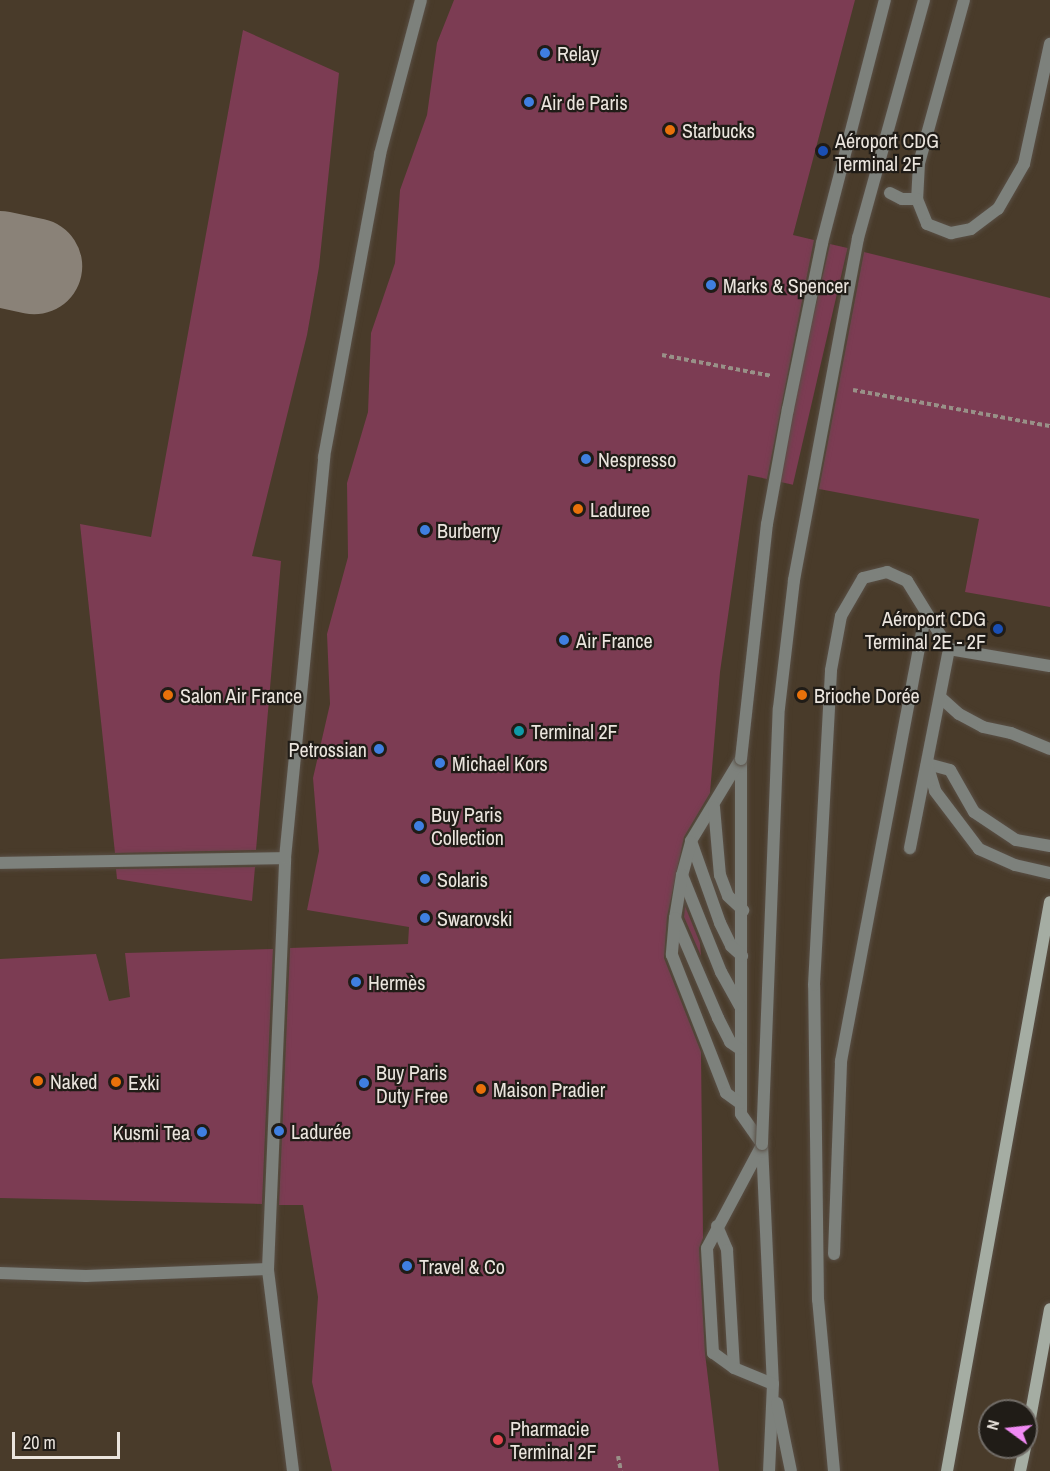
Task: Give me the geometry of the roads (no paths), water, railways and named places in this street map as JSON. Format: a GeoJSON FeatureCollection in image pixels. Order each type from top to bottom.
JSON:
{"type":"FeatureCollection","features":[{"type":"Feature","properties":{"kind":"main road"},"geometry":{"type":"LineString","coordinates":[[947,1471],[1050,902]]}},
{"type":"Feature","properties":{"kind":"main road"},"geometry":{"type":"LineString","coordinates":[[1034,1399],[1050,1309]]}},
{"type":"Feature","properties":{"kind":"lane"},"geometry":{"type":"LineString","coordinates":[[293,1471],[268,1269],[285,858],[324,457],[380,154],[421,0]]}},
{"type":"Feature","properties":{"kind":"lane"},"geometry":{"type":"LineString","coordinates":[[762,1144],[741,1114],[740,1006],[743,910],[741,759],[767,524],[788,409],[822,243],[885,0]]}},
{"type":"Feature","properties":{"kind":"lane"},"geometry":{"type":"LineString","coordinates":[[769,1471],[773,1384],[762,1144],[779,708],[794,580],[858,238],[924,0]]}},
{"type":"Feature","properties":{"kind":"lane"},"geometry":{"type":"LineString","coordinates":[[964,0],[919,163],[917,199],[927,224],[951,233],[971,229],[998,209],[1024,164],[1050,44]]}},
{"type":"Feature","properties":{"kind":"lane"},"geometry":{"type":"LineString","coordinates":[[890,193],[902,199],[917,199]]}},
{"type":"Feature","properties":{"kind":"lane"},"geometry":{"type":"LineString","coordinates":[[834,1471],[818,1300],[814,985],[831,670],[841,616],[863,578],[887,572],[907,581],[950,649],[910,848]]}},
{"type":"Feature","properties":{"kind":"lane"},"geometry":{"type":"LineString","coordinates":[[834,1254],[841,1061],[926,613]]}},
{"type":"Feature","properties":{"kind":"lane"},"geometry":{"type":"LineString","coordinates":[[950,649],[1050,666]]}},
{"type":"Feature","properties":{"kind":"lane"},"geometry":{"type":"LineString","coordinates":[[940,697],[959,714],[983,727],[1011,733],[1050,749]]}},
{"type":"Feature","properties":{"kind":"lane"},"geometry":{"type":"LineString","coordinates":[[741,759],[714,807],[691,841],[682,875],[672,955],[726,1093],[741,1103]]}},
{"type":"Feature","properties":{"kind":"lane"},"geometry":{"type":"LineString","coordinates":[[927,764],[950,770],[974,812],[1016,840],[1050,846]]}},
{"type":"Feature","properties":{"kind":"lane"},"geometry":{"type":"LineString","coordinates":[[927,764],[935,791],[979,849],[1015,865],[1050,873]]}},
{"type":"Feature","properties":{"kind":"lane"},"geometry":{"type":"LineString","coordinates":[[714,807],[720,875],[728,896],[743,910]]}},
{"type":"Feature","properties":{"kind":"lane"},"geometry":{"type":"LineString","coordinates":[[691,841],[720,923],[731,946],[742,956]]}},
{"type":"Feature","properties":{"kind":"lane"},"geometry":{"type":"LineString","coordinates":[[0,863],[285,858]]}},
{"type":"Feature","properties":{"kind":"lane"},"geometry":{"type":"LineString","coordinates":[[682,875],[721,972],[740,1006]]}},
{"type":"Feature","properties":{"kind":"lane"},"geometry":{"type":"LineString","coordinates":[[675,918],[718,1018],[730,1042],[740,1049]]}},
{"type":"Feature","properties":{"kind":"lane"},"geometry":{"type":"LineString","coordinates":[[762,1144],[707,1248],[712,1353],[734,1368],[773,1384]]}},
{"type":"Feature","properties":{"kind":"lane"},"geometry":{"type":"LineString","coordinates":[[717,1226],[726,1250],[734,1368]]}},
{"type":"Feature","properties":{"kind":"lane"},"geometry":{"type":"LineString","coordinates":[[0,1273],[86,1275],[268,1269]]}},
{"type":"Feature","properties":{"kind":"lane"},"geometry":{"type":"LineString","coordinates":[[773,1384],[792,1471]]}},
{"type":"Feature","properties":{"kind":"place","name":"Relay"},"geometry":{"type":"Point","coordinates":[545,53]}},
{"type":"Feature","properties":{"kind":"place","name":"Air de Paris"},"geometry":{"type":"Point","coordinates":[529,102]}},
{"type":"Feature","properties":{"kind":"place","name":"Starbucks"},"geometry":{"type":"Point","coordinates":[670,130]}},
{"type":"Feature","properties":{"kind":"place","name":"Aéroport CDG Terminal 2F"},"geometry":{"type":"Point","coordinates":[823,151]}},
{"type":"Feature","properties":{"kind":"place","name":"Marks & Spencer"},"geometry":{"type":"Point","coordinates":[711,285]}},
{"type":"Feature","properties":{"kind":"place","name":"Nespresso"},"geometry":{"type":"Point","coordinates":[586,459]}},
{"type":"Feature","properties":{"kind":"place","name":"Laduree"},"geometry":{"type":"Point","coordinates":[578,509]}},
{"type":"Feature","properties":{"kind":"place","name":"Burberry"},"geometry":{"type":"Point","coordinates":[425,530]}},
{"type":"Feature","properties":{"kind":"place","name":"Aéroport CDG Terminal 2E - 2F"},"geometry":{"type":"Point","coordinates":[998,629]}},
{"type":"Feature","properties":{"kind":"place","name":"Air France"},"geometry":{"type":"Point","coordinates":[564,640]}},
{"type":"Feature","properties":{"kind":"place","name":"Salon Air France"},"geometry":{"type":"Point","coordinates":[168,695]}},
{"type":"Feature","properties":{"kind":"place","name":"Brioche Dorée"},"geometry":{"type":"Point","coordinates":[802,695]}},
{"type":"Feature","properties":{"kind":"place","name":"Terminal 2F"},"geometry":{"type":"Point","coordinates":[519,731]}},
{"type":"Feature","properties":{"kind":"place","name":"Petrossian"},"geometry":{"type":"Point","coordinates":[379,749]}},
{"type":"Feature","properties":{"kind":"place","name":"Michael Kors"},"geometry":{"type":"Point","coordinates":[440,763]}},
{"type":"Feature","properties":{"kind":"place","name":"Buy Paris Collection"},"geometry":{"type":"Point","coordinates":[419,826]}},
{"type":"Feature","properties":{"kind":"place","name":"Solaris"},"geometry":{"type":"Point","coordinates":[425,879]}},
{"type":"Feature","properties":{"kind":"place","name":"Swarovski"},"geometry":{"type":"Point","coordinates":[425,918]}},
{"type":"Feature","properties":{"kind":"place","name":"Hermès"},"geometry":{"type":"Point","coordinates":[356,982]}},
{"type":"Feature","properties":{"kind":"place","name":"Naked"},"geometry":{"type":"Point","coordinates":[38,1081]}},
{"type":"Feature","properties":{"kind":"place","name":"Exki"},"geometry":{"type":"Point","coordinates":[116,1082]}},
{"type":"Feature","properties":{"kind":"place","name":"Buy Paris Duty Free"},"geometry":{"type":"Point","coordinates":[364,1083]}},
{"type":"Feature","properties":{"kind":"place","name":"Maison Pradier"},"geometry":{"type":"Point","coordinates":[481,1089]}},
{"type":"Feature","properties":{"kind":"place","name":"Ladurée"},"geometry":{"type":"Point","coordinates":[279,1131]}},
{"type":"Feature","properties":{"kind":"place","name":"Kusmi Tea"},"geometry":{"type":"Point","coordinates":[202,1132]}},
{"type":"Feature","properties":{"kind":"place","name":"Travel & Co"},"geometry":{"type":"Point","coordinates":[407,1266]}},
{"type":"Feature","properties":{"kind":"place","name":"Pharmacie Terminal 2F"},"geometry":{"type":"Point","coordinates":[498,1440]}}]}
